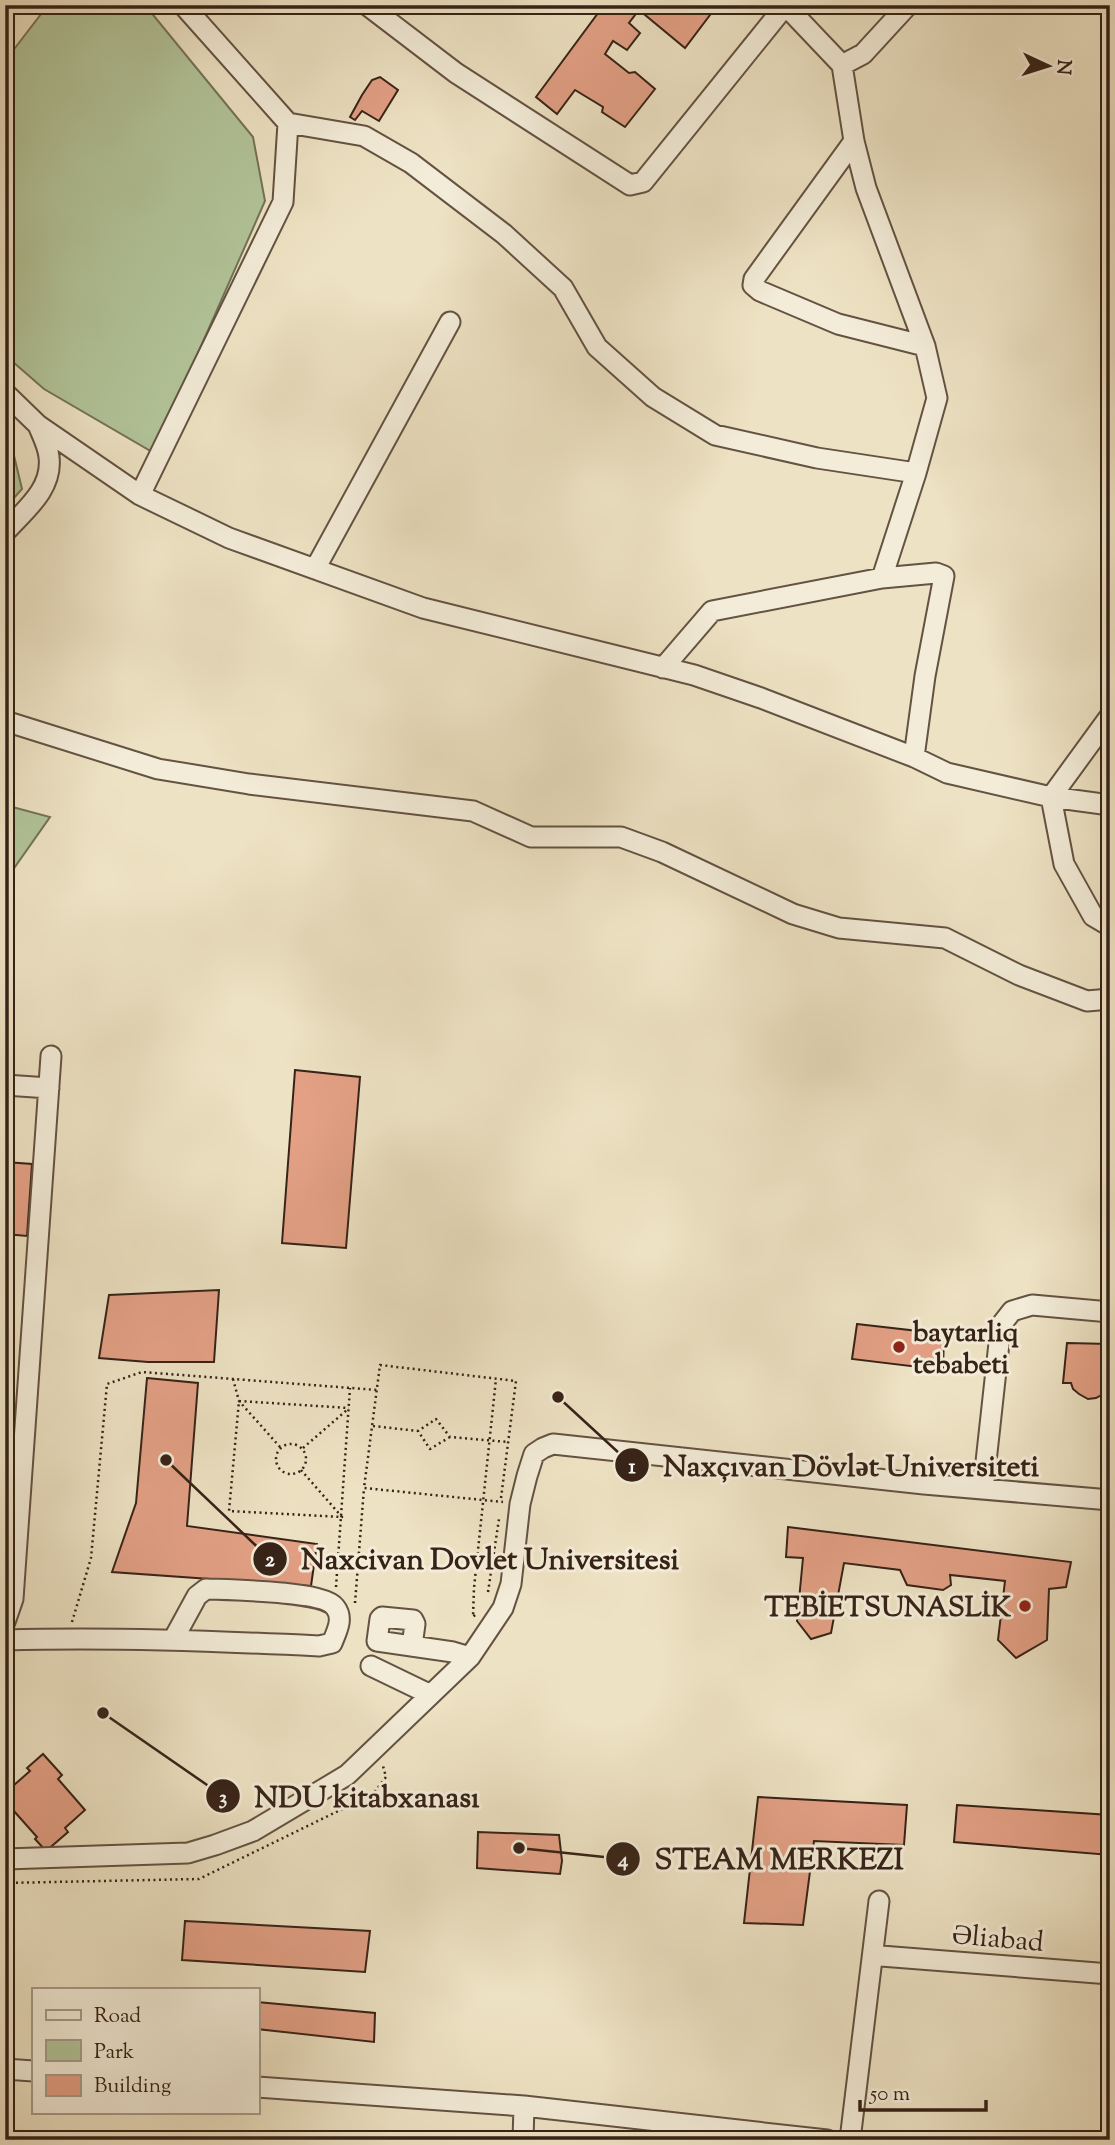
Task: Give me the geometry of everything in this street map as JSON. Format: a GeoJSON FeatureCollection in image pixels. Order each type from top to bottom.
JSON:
{"type":"FeatureCollection","features":[{"type":"Feature","properties":{"kind":"street"},"geometry":{"type":"LineString","coordinates":[[183,5],[288,123],[364,136],[411,163],[505,233],[563,288],[597,347],[653,397],[715,435],[817,458],[916,473]]}},
{"type":"Feature","properties":{"kind":"street"},"geometry":{"type":"LineString","coordinates":[[366,5],[456,73],[629,185],[643,182],[785,6],[842,65],[854,141],[866,188],[925,346],[937,398],[882,578]]}},
{"type":"Feature","properties":{"kind":"street"},"geometry":{"type":"LineString","coordinates":[[842,65],[863,54],[908,5]]}},
{"type":"Feature","properties":{"kind":"street"},"geometry":{"type":"LineString","coordinates":[[140,495],[283,202],[288,123]]}},
{"type":"Feature","properties":{"kind":"street"},"geometry":{"type":"LineString","coordinates":[[854,141],[754,279],[754,285],[760,291],[838,324],[925,346]]}},
{"type":"Feature","properties":{"kind":"street"},"geometry":{"type":"LineString","coordinates":[[315,569],[450,321]]}},
{"type":"Feature","properties":{"kind":"street"},"geometry":{"type":"LineString","coordinates":[[5,393],[38,425],[140,495],[229,538],[423,608],[694,675],[914,757],[947,773],[1051,797],[1110,805]]}},
{"type":"Feature","properties":{"kind":"street"},"geometry":{"type":"LineString","coordinates":[[5,532],[38,496],[49,477],[49,456],[38,425]]}},
{"type":"Feature","properties":{"kind":"street"},"geometry":{"type":"LineString","coordinates":[[663,668],[712,611],[882,578],[936,573],[944,576],[925,677],[914,757]]}},
{"type":"Feature","properties":{"kind":"street"},"geometry":{"type":"LineString","coordinates":[[1110,716],[1051,797],[1064,864],[1093,916],[1110,926]]}},
{"type":"Feature","properties":{"kind":"street"},"geometry":{"type":"LineString","coordinates":[[5,721],[159,769],[249,784],[473,811],[531,837],[621,837],[662,852],[793,914],[839,928],[945,938],[1019,975],[1087,1002],[1110,999]]}},
{"type":"Feature","properties":{"kind":"street"},"geometry":{"type":"LineString","coordinates":[[5,1622],[13,1599],[51,1056]]}},
{"type":"Feature","properties":{"kind":"street"},"geometry":{"type":"LineString","coordinates":[[5,1085],[49,1088]]}},
{"type":"Feature","properties":{"kind":"street"},"geometry":{"type":"LineString","coordinates":[[983,1489],[1001,1325],[1012,1311],[1032,1304],[1110,1312]]}},
{"type":"Feature","properties":{"kind":"street"},"geometry":{"type":"LineString","coordinates":[[5,1859],[188,1853],[253,1831],[347,1775],[470,1657],[503,1608],[511,1584],[511,1503],[527,1476],[534,1454],[553,1444],[1110,1500]]}},
{"type":"Feature","properties":{"kind":"street"},"geometry":{"type":"LineString","coordinates":[[5,1640],[173,1640],[319,1646],[332,1643],[339,1628],[339,1616],[335,1606],[325,1599],[306,1595],[206,1589],[197,1597],[173,1640]]}},
{"type":"Feature","properties":{"kind":"street"},"geometry":{"type":"LineString","coordinates":[[429,1695],[378,1670],[402,1644],[470,1657]]}},
{"type":"Feature","properties":{"kind":"street"},"geometry":{"type":"LineString","coordinates":[[850,2140],[879,1901]]}},
{"type":"Feature","properties":{"kind":"street","name":"Əliabad"},"geometry":{"type":"LineString","coordinates":[[881,1956],[1110,1974]]}},
{"type":"Feature","properties":{"kind":"street"},"geometry":{"type":"LineString","coordinates":[[5,2069],[32,2071]]}},
{"type":"Feature","properties":{"kind":"street"},"geometry":{"type":"LineString","coordinates":[[259,2087],[524,2106],[827,2140]]}},
{"type":"Feature","properties":{"kind":"street"},"geometry":{"type":"LineString","coordinates":[[523,2140],[524,2106]]}},
{"type":"Feature","properties":{"kind":"path"},"geometry":{"type":"LineString","coordinates":[[355,1602],[364,1488],[380,1365],[516,1381],[508,1442],[511,1503],[364,1488]]}},
{"type":"Feature","properties":{"kind":"path"},"geometry":{"type":"LineString","coordinates":[[67,1638],[91,1559],[107,1384],[142,1372],[377,1390]]}},
{"type":"Feature","properties":{"kind":"path"},"geometry":{"type":"LineString","coordinates":[[233,1379],[239,1401],[229,1511],[342,1517]]}},
{"type":"Feature","properties":{"kind":"path"},"geometry":{"type":"LineString","coordinates":[[481,1606],[472,1617],[496,1379]]}},
{"type":"Feature","properties":{"kind":"path"},"geometry":{"type":"LineString","coordinates":[[335,1606],[350,1388]]}},
{"type":"Feature","properties":{"kind":"path"},"geometry":{"type":"LineString","coordinates":[[239,1401],[349,1408]]}},
{"type":"Feature","properties":{"kind":"path"},"geometry":{"type":"LineString","coordinates":[[239,1401],[281,1447]]}},
{"type":"Feature","properties":{"kind":"path"},"geometry":{"type":"LineString","coordinates":[[303,1448],[349,1408]]}},
{"type":"Feature","properties":{"kind":"path"},"geometry":{"type":"LineString","coordinates":[[371,1426],[418,1431],[436,1419],[450,1437]]}},
{"type":"Feature","properties":{"kind":"path"},"geometry":{"type":"LineString","coordinates":[[418,1431],[430,1449],[450,1437],[508,1442]]}},
{"type":"Feature","properties":{"kind":"path"},"geometry":{"type":"LineString","coordinates":[[301,1471],[289,1474],[279,1469],[275,1458],[281,1447],[292,1443],[303,1448]]}},
{"type":"Feature","properties":{"kind":"path"},"geometry":{"type":"LineString","coordinates":[[301,1471],[306,1460],[303,1448]]}},
{"type":"Feature","properties":{"kind":"path"},"geometry":{"type":"LineString","coordinates":[[301,1471],[342,1517]]}},
{"type":"Feature","properties":{"kind":"path"},"geometry":{"type":"LineString","coordinates":[[487,1598],[499,1516]]}},
{"type":"Feature","properties":{"kind":"green space"},"geometry":{"type":"Polygon","coordinates":[[[48,5],[145,5],[253,137],[265,201],[154,453],[44,389],[5,355],[5,61],[48,5]]]}},
{"type":"Feature","properties":{"kind":"green space"},"geometry":{"type":"Polygon","coordinates":[[[5,435],[10,439],[22,489],[5,508],[5,435]]]}},
{"type":"Feature","properties":{"kind":"green space"},"geometry":{"type":"Polygon","coordinates":[[[5,805],[50,817],[5,881],[5,805]]]}},
{"type":"Feature","properties":{"kind":"building"},"geometry":{"type":"Polygon","coordinates":[[[604,5],[716,7],[685,48],[639,10],[629,23],[640,33],[627,50],[613,41],[605,54],[629,73],[635,72],[655,89],[625,127],[602,112],[603,107],[575,90],[557,114],[536,97],[604,5]]]}},
{"type":"Feature","properties":{"kind":"building"},"geometry":{"type":"Polygon","coordinates":[[[380,77],[398,90],[379,121],[362,111],[355,120],[350,117],[372,80],[380,77]]]}},
{"type":"Feature","properties":{"kind":"building"},"geometry":{"type":"Polygon","coordinates":[[[295,1070],[360,1077],[346,1248],[282,1243],[295,1070]]]}},
{"type":"Feature","properties":{"kind":"building"},"geometry":{"type":"Polygon","coordinates":[[[5,1162],[32,1164],[27,1236],[5,1234],[5,1162]]]}},
{"type":"Feature","properties":{"kind":"building"},"geometry":{"type":"Polygon","coordinates":[[[219,1290],[214,1362],[148,1362],[99,1358],[109,1295],[219,1290]]]}},
{"type":"Feature","properties":{"kind":"building","name":"baytarliq tebabeti"},"geometry":{"type":"Polygon","coordinates":[[[857,1324],[944,1334],[943,1370],[852,1359],[857,1324]]]}},
{"type":"Feature","properties":{"kind":"building"},"geometry":{"type":"Polygon","coordinates":[[[1067,1343],[1110,1344],[1110,1387],[1105,1387],[1103,1394],[1088,1399],[1073,1389],[1071,1383],[1063,1383],[1067,1343]]]}},
{"type":"Feature","properties":{"kind":"building"},"geometry":{"type":"Polygon","coordinates":[[[147,1378],[198,1383],[187,1526],[317,1544],[311,1586],[112,1572],[136,1503],[147,1378]]]}},
{"type":"Feature","properties":{"kind":"building","name":"TEBİETSUNASLİK"},"geometry":{"type":"Polygon","coordinates":[[[788,1527],[1071,1562],[1066,1587],[1049,1589],[1047,1640],[1016,1658],[998,1640],[1005,1581],[950,1575],[951,1585],[943,1590],[907,1585],[900,1570],[844,1563],[831,1633],[811,1639],[797,1621],[803,1558],[786,1557],[788,1527]]]}},
{"type":"Feature","properties":{"kind":"building"},"geometry":{"type":"Polygon","coordinates":[[[43,1754],[62,1775],[58,1779],[85,1810],[65,1828],[68,1832],[46,1851],[5,1801],[5,1793],[30,1771],[27,1768],[43,1754]]]}},
{"type":"Feature","properties":{"kind":"building"},"geometry":{"type":"Polygon","coordinates":[[[758,1797],[907,1805],[904,1845],[814,1841],[803,1925],[744,1923],[758,1797]]]}},
{"type":"Feature","properties":{"kind":"building"},"geometry":{"type":"Polygon","coordinates":[[[957,1805],[1110,1815],[1110,1855],[954,1842],[957,1805]]]}},
{"type":"Feature","properties":{"kind":"building"},"geometry":{"type":"Polygon","coordinates":[[[478,1832],[559,1835],[562,1861],[560,1874],[477,1868],[478,1832]]]}},
{"type":"Feature","properties":{"kind":"building"},"geometry":{"type":"Polygon","coordinates":[[[185,1921],[370,1931],[365,1972],[182,1960],[185,1921]]]}},
{"type":"Feature","properties":{"kind":"building"},"geometry":{"type":"Polygon","coordinates":[[[259,2002],[375,2013],[374,2042],[259,2029],[259,2002]]]}},
{"type":"Feature","properties":{"kind":"place","name":"baytarliq tebabeti"},"geometry":{"type":"Point","coordinates":[899,1347]}},
{"type":"Feature","properties":{"kind":"place","name":"Naxçıvan Dövlət Universiteti"},"geometry":{"type":"Point","coordinates":[558,1397]}},
{"type":"Feature","properties":{"kind":"place","name":"Naxcivan Dovlet Universitesi"},"geometry":{"type":"Point","coordinates":[166,1460]}},
{"type":"Feature","properties":{"kind":"place","name":"TEBİETSUNASLİK"},"geometry":{"type":"Point","coordinates":[1025,1606]}},
{"type":"Feature","properties":{"kind":"place","name":"NDU kitabxanası"},"geometry":{"type":"Point","coordinates":[103,1713]}},
{"type":"Feature","properties":{"kind":"place","name":"STEAM MERKEZI"},"geometry":{"type":"Point","coordinates":[519,1848]}}]}
